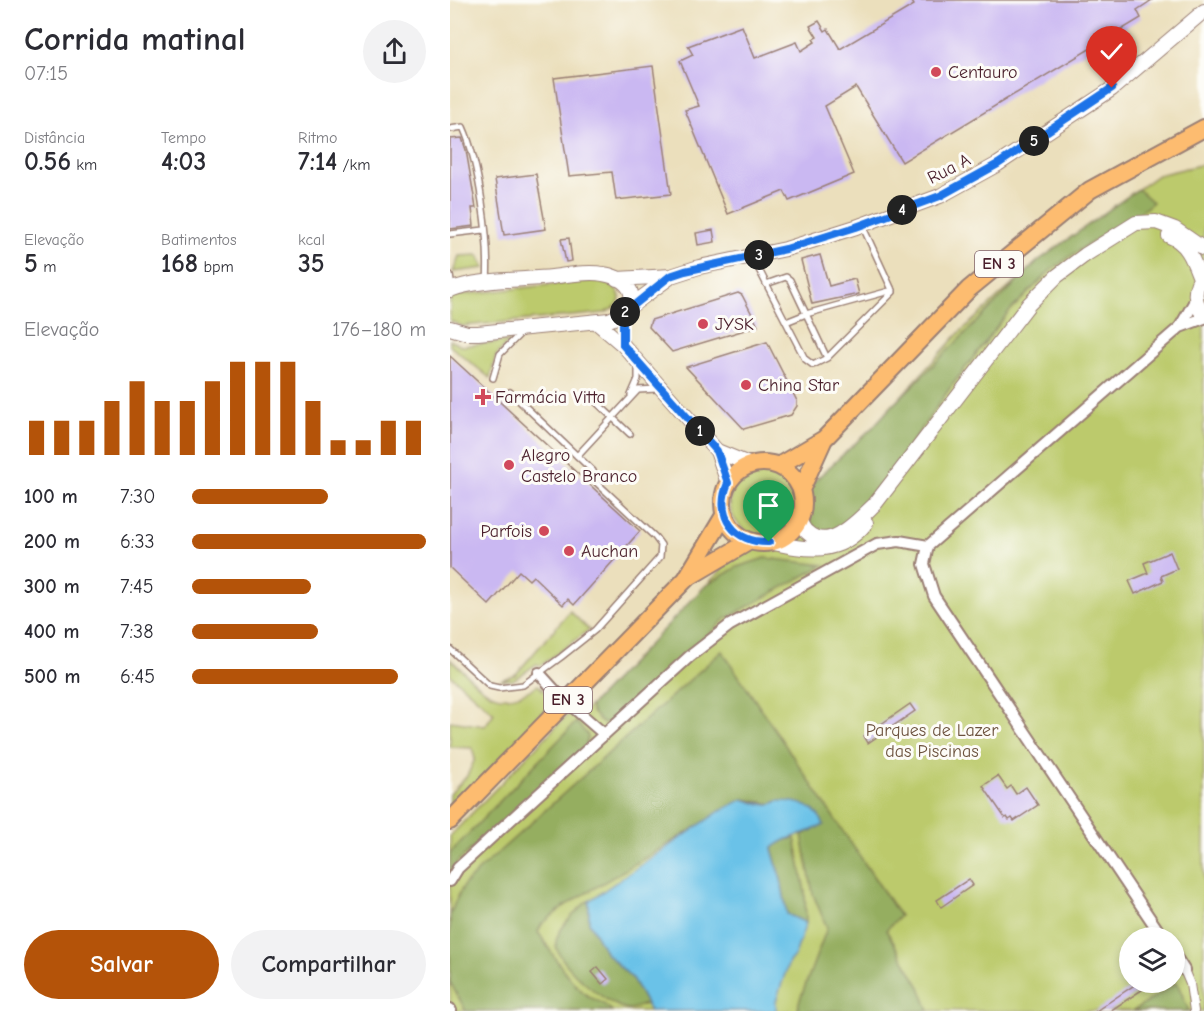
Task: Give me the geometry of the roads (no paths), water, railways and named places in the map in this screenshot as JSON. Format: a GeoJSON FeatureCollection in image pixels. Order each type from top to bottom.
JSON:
{"type":"FeatureCollection","features":[{"type":"Feature","properties":{"kind":"main road","name":"EN 3"},"geometry":{"type":"LineString","coordinates":[[778,466],[824,439],[969,289],[1090,190],[1204,128]]}},
{"type":"Feature","properties":{"kind":"main road","name":"EN 3"},"geometry":{"type":"LineString","coordinates":[[799,520],[802,510],[801,490],[824,439]]}},
{"type":"Feature","properties":{"kind":"main road"},"geometry":{"type":"LineString","coordinates":[[728,483],[734,475],[751,465],[764,463],[778,466],[788,472],[796,480],[801,490]]}},
{"type":"Feature","properties":{"kind":"main road","name":"EN 3"},"geometry":{"type":"LineString","coordinates":[[450,821],[686,579],[725,514],[724,493],[728,483]]}},
{"type":"Feature","properties":{"kind":"main road"},"geometry":{"type":"LineString","coordinates":[[725,514],[734,531],[750,541],[769,542],[787,535],[799,520]]}},
{"type":"Feature","properties":{"kind":"main road","name":"EN 3"},"geometry":{"type":"LineString","coordinates":[[686,579],[750,541]]}},
{"type":"Feature","properties":{"kind":"street","name":"Rua A"},"geometry":{"type":"LineString","coordinates":[[451,290],[487,283],[591,273],[617,279],[670,276],[699,267],[786,249],[862,225],[940,196],[998,164],[1112,88],[1204,12]]}},
{"type":"Feature","properties":{"kind":"street"},"geometry":{"type":"LineString","coordinates":[[799,520],[806,532],[816,538],[826,539],[853,525],[875,504],[1029,304],[1057,276],[1114,237],[1136,223],[1156,222],[1176,229],[1204,249]]}},
{"type":"Feature","properties":{"kind":"street"},"geometry":{"type":"LineString","coordinates":[[1114,237],[1138,232],[1158,232],[1175,238],[1188,250],[1202,276],[1196,288],[1196,299],[1204,317],[1180,327],[928,546],[924,564],[934,596],[1156,927]]}},
{"type":"Feature","properties":{"kind":"street","name":"Rua A"},"geometry":{"type":"LineString","coordinates":[[626,310],[670,276]]}},
{"type":"Feature","properties":{"kind":"street"},"geometry":{"type":"LineString","coordinates":[[617,279],[629,288],[632,298],[626,310],[623,345]]}},
{"type":"Feature","properties":{"kind":"street"},"geometry":{"type":"LineString","coordinates":[[1180,327],[1196,299]]}},
{"type":"Feature","properties":{"kind":"street"},"geometry":{"type":"LineString","coordinates":[[450,328],[467,333],[596,322],[609,320],[626,310]]}},
{"type":"Feature","properties":{"kind":"street"},"geometry":{"type":"LineString","coordinates":[[596,322],[623,345],[717,451],[728,483]]}},
{"type":"Feature","properties":{"kind":"street"},"geometry":{"type":"LineString","coordinates":[[717,451],[751,465]]}},
{"type":"Feature","properties":{"kind":"street"},"geometry":{"type":"LineString","coordinates":[[769,542],[819,550],[838,545],[854,536],[866,525],[875,504]]}},
{"type":"Feature","properties":{"kind":"street"},"geometry":{"type":"LineString","coordinates":[[450,881],[458,868],[604,734],[690,656],[730,625],[878,544],[899,541],[928,546]]}},
{"type":"Feature","properties":{"kind":"street"},"geometry":{"type":"LineString","coordinates":[[539,673],[559,695]]}},
{"type":"Feature","properties":{"kind":"street"},"geometry":{"type":"LineString","coordinates":[[574,708],[604,734]]}},
{"type":"Feature","properties":{"kind":"street"},"geometry":{"type":"LineString","coordinates":[[1185,970],[1190,984],[1194,1011]]}},
{"type":"Feature","properties":{"kind":"lane"},"geometry":{"type":"LineString","coordinates":[[450,129],[463,127],[471,144],[488,264],[487,283]]}},
{"type":"Feature","properties":{"kind":"lane"},"geometry":{"type":"LineString","coordinates":[[752,256],[808,363],[818,364],[892,295],[893,290],[862,225]]}},
{"type":"Feature","properties":{"kind":"lane"},"geometry":{"type":"LineString","coordinates":[[450,234],[484,230]]}},
{"type":"Feature","properties":{"kind":"lane"},"geometry":{"type":"LineString","coordinates":[[450,275],[451,290]]}},
{"type":"Feature","properties":{"kind":"lane"},"geometry":{"type":"LineString","coordinates":[[766,284],[786,277],[790,280],[827,358]]}},
{"type":"Feature","properties":{"kind":"lane"},"geometry":{"type":"LineString","coordinates":[[786,322],[806,314],[893,290]]}},
{"type":"Feature","properties":{"kind":"lane"},"geometry":{"type":"LineString","coordinates":[[493,378],[500,354],[525,328]]}},
{"type":"Feature","properties":{"kind":"lane"},"geometry":{"type":"LineString","coordinates":[[631,396],[638,379],[637,361]]}},
{"type":"Feature","properties":{"kind":"lane"},"geometry":{"type":"LineString","coordinates":[[577,456],[638,390],[656,388],[664,392]]}},
{"type":"Feature","properties":{"kind":"lane"},"geometry":{"type":"LineString","coordinates":[[450,649],[490,686],[499,688],[522,685],[595,630],[660,556],[661,545],[655,537],[597,483],[593,471],[510,392]]}},
{"type":"Feature","properties":{"kind":"lane"},"geometry":{"type":"LineString","coordinates":[[594,400],[630,434]]}},
{"type":"Feature","properties":{"kind":"water"},"geometry":{"type":"Polygon","coordinates":[[[743,799],[764,804],[776,801],[794,802],[812,809],[824,825],[790,838],[772,849],[787,914],[806,923],[795,955],[789,962],[776,1001],[776,1011],[650,1011],[632,978],[606,953],[589,922],[589,901],[720,811],[743,799]]]}},
{"type":"Feature","properties":{"kind":"place","name":"Centauro"},"geometry":{"type":"Point","coordinates":[936,72]}},
{"type":"Feature","properties":{"kind":"place","name":"JYSK"},"geometry":{"type":"Point","coordinates":[703,324]}},
{"type":"Feature","properties":{"kind":"place","name":"China Star"},"geometry":{"type":"Point","coordinates":[746,385]}},
{"type":"Feature","properties":{"kind":"place","name":"Farmácia Vitta"},"geometry":{"type":"Point","coordinates":[483,397]}},
{"type":"Feature","properties":{"kind":"place","name":"Alegro Castelo Branco"},"geometry":{"type":"Point","coordinates":[509,465]}},
{"type":"Feature","properties":{"kind":"place","name":"Parfois"},"geometry":{"type":"Point","coordinates":[544,531]}},
{"type":"Feature","properties":{"kind":"place","name":"Auchan"},"geometry":{"type":"Point","coordinates":[569,551]}},
{"type":"Feature","properties":{"kind":"park label","name":"Parques de Lazer das Piscinas"},"geometry":{"type":"Point","coordinates":[932,740]}}]}
